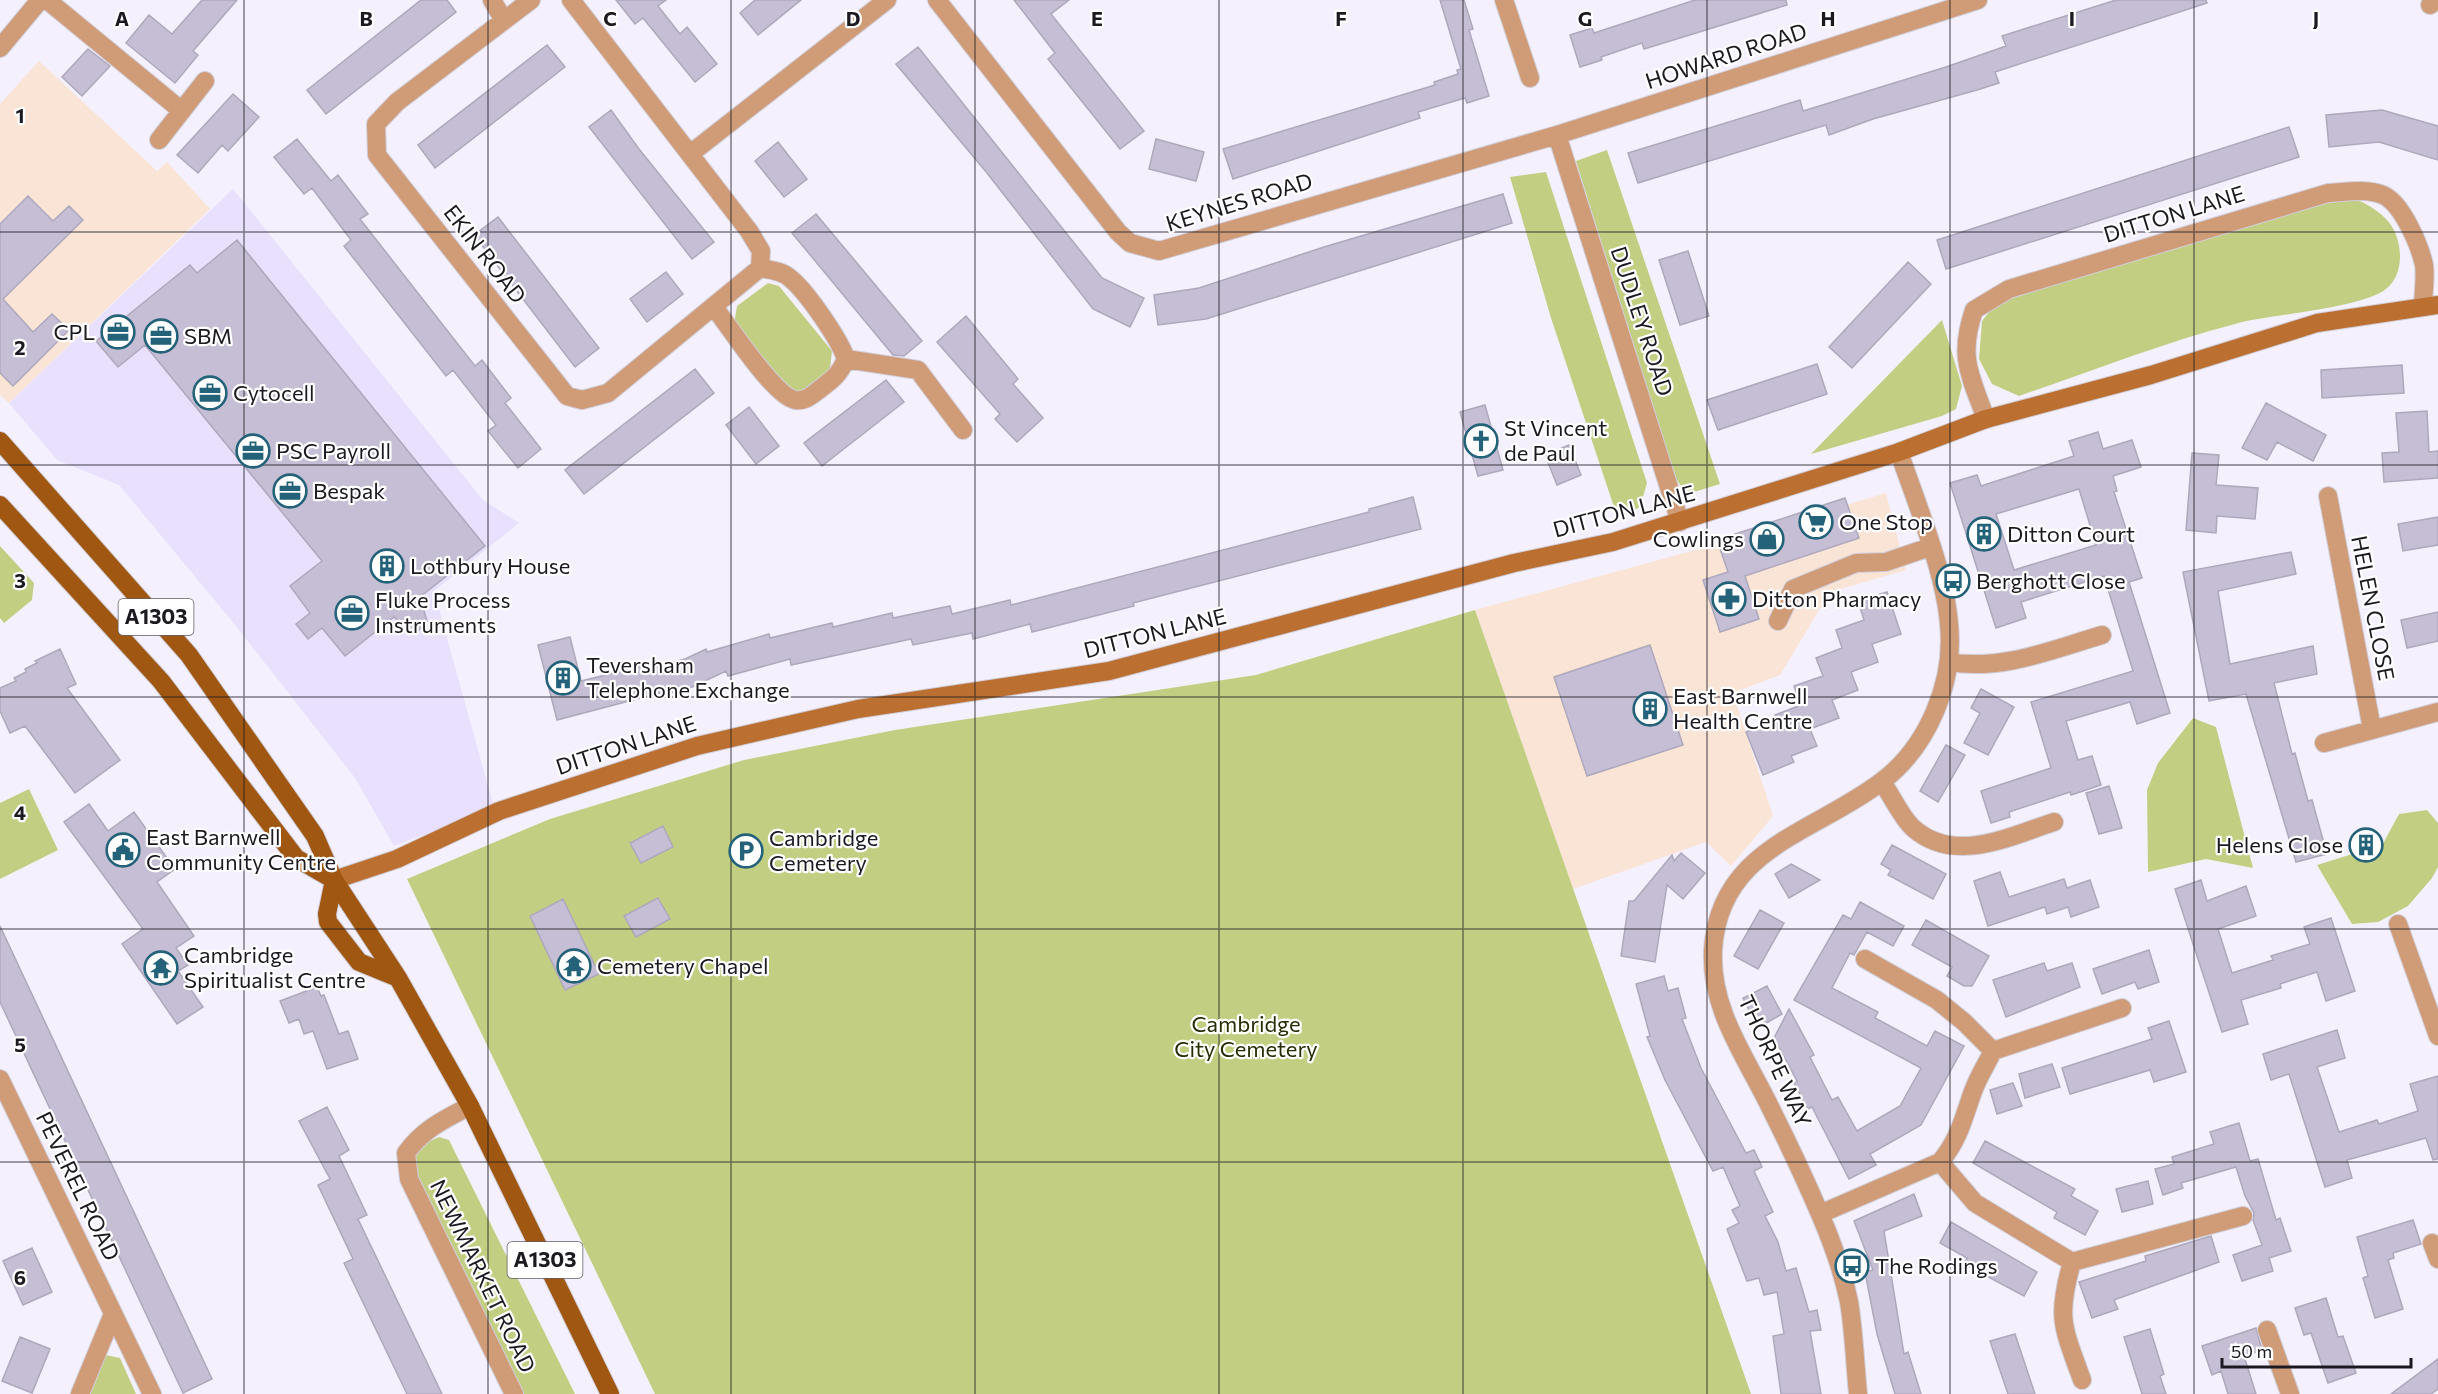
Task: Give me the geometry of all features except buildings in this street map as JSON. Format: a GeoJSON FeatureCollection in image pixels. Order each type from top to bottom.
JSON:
{"type":"FeatureCollection","features":[{"type":"Feature","properties":{"kind":"main road","name":"DITTON LANE"},"geometry":{"type":"LineString","coordinates":[[334,880],[397,859],[499,811],[697,746],[858,709],[1109,671],[1514,563],[1613,542],[1899,452],[1986,419],[2151,375],[2317,323],[2430,306]]}},
{"type":"Feature","properties":{"kind":"main road","name":"A1303"},"geometry":{"type":"LineString","coordinates":[[0,441],[189,655],[315,836],[334,880],[398,978],[470,1106],[610,1394]]}},
{"type":"Feature","properties":{"kind":"main road","name":"A1303"},"geometry":{"type":"LineString","coordinates":[[0,505],[161,681],[296,858],[334,880]]}},
{"type":"Feature","properties":{"kind":"main road"},"geometry":{"type":"LineString","coordinates":[[334,880],[327,914],[328,922],[359,962],[398,978]]}},
{"type":"Feature","properties":{"kind":"street"},"geometry":{"type":"LineString","coordinates":[[0,48],[40,0]]}},
{"type":"Feature","properties":{"kind":"street"},"geometry":{"type":"LineString","coordinates":[[47,0],[182,111]]}},
{"type":"Feature","properties":{"kind":"street"},"geometry":{"type":"LineString","coordinates":[[492,0],[503,19]]}},
{"type":"Feature","properties":{"kind":"street","name":"EKIN ROAD"},"geometry":{"type":"LineString","coordinates":[[531,0],[503,19],[397,102],[376,124],[376,155],[567,396],[582,400],[608,393],[760,268]]}},
{"type":"Feature","properties":{"kind":"street"},"geometry":{"type":"LineString","coordinates":[[571,0],[749,231],[761,251],[760,268],[777,271],[791,278],[841,342],[846,359],[840,374],[808,398],[796,400],[784,395],[714,307]]}},
{"type":"Feature","properties":{"kind":"street"},"geometry":{"type":"LineString","coordinates":[[690,154],[887,0]]}},
{"type":"Feature","properties":{"kind":"street","name":"KEYNES ROAD"},"geometry":{"type":"LineString","coordinates":[[937,0],[1118,232],[1130,243],[1143,249],[1159,251],[1178,247],[1304,207],[1557,135]]}},
{"type":"Feature","properties":{"kind":"street"},"geometry":{"type":"LineString","coordinates":[[1504,0],[1530,78]]}},
{"type":"Feature","properties":{"kind":"street","name":"HOWARD ROAD"},"geometry":{"type":"LineString","coordinates":[[1557,135],[1978,0]]}},
{"type":"Feature","properties":{"kind":"street"},"geometry":{"type":"LineString","coordinates":[[159,140],[205,81]]}},
{"type":"Feature","properties":{"kind":"street","name":"DUDLEY ROAD"},"geometry":{"type":"LineString","coordinates":[[1557,135],[1680,522]]}},
{"type":"Feature","properties":{"kind":"street","name":"DITTON LANE"},"geometry":{"type":"LineString","coordinates":[[1986,419],[1966,363],[1966,334],[1974,310],[2009,289],[2328,193],[2368,191],[2384,195],[2397,206],[2431,264],[2430,306]]}},
{"type":"Feature","properties":{"kind":"street"},"geometry":{"type":"LineString","coordinates":[[846,359],[918,370],[963,430]]}},
{"type":"Feature","properties":{"kind":"street","name":"THORPE WAY"},"geometry":{"type":"LineString","coordinates":[[1858,1394],[1849,1302],[1835,1252],[1772,1110],[1724,1019],[1713,979],[1713,947],[1718,923],[1731,888],[1761,855],[1882,782],[1910,754],[1929,724],[1942,694],[1949,662],[1950,624],[1942,586],[1899,452]]}},
{"type":"Feature","properties":{"kind":"street","name":"HELEN CLOSE"},"geometry":{"type":"LineString","coordinates":[[2328,496],[2372,729]]}},
{"type":"Feature","properties":{"kind":"street"},"geometry":{"type":"LineString","coordinates":[[1778,621],[1793,589],[1856,562],[1886,562],[1930,548]]}},
{"type":"Feature","properties":{"kind":"street"},"geometry":{"type":"LineString","coordinates":[[1949,662],[1974,666],[2009,662],[2102,635]]}},
{"type":"Feature","properties":{"kind":"street"},"geometry":{"type":"LineString","coordinates":[[2324,743],[2438,712]]}},
{"type":"Feature","properties":{"kind":"street"},"geometry":{"type":"LineString","coordinates":[[1882,782],[1912,828],[1930,839],[1950,846],[1972,848],[2054,822]]}},
{"type":"Feature","properties":{"kind":"street"},"geometry":{"type":"LineString","coordinates":[[2398,924],[2438,1036]]}},
{"type":"Feature","properties":{"kind":"street"},"geometry":{"type":"LineString","coordinates":[[1865,959],[1937,1000],[1964,1022],[1993,1051]]}},
{"type":"Feature","properties":{"kind":"street"},"geometry":{"type":"LineString","coordinates":[[1820,1214],[1940,1162],[1952,1148],[1962,1128],[1972,1092],[1993,1051],[2122,1008]]}},
{"type":"Feature","properties":{"kind":"street","name":"PEVEREL ROAD"},"geometry":{"type":"LineString","coordinates":[[0,1079],[152,1394]]}},
{"type":"Feature","properties":{"kind":"street","name":"NEWMARKET ROAD"},"geometry":{"type":"LineString","coordinates":[[470,1106],[434,1125],[417,1138],[406,1153],[409,1179],[514,1394]]}},
{"type":"Feature","properties":{"kind":"street"},"geometry":{"type":"LineString","coordinates":[[1940,1162],[1975,1203],[2072,1262],[2094,1258],[2129,1245],[2243,1216]]}},
{"type":"Feature","properties":{"kind":"street"},"geometry":{"type":"LineString","coordinates":[[2072,1262],[2062,1299],[2062,1320],[2082,1380]]}},
{"type":"Feature","properties":{"kind":"street"},"geometry":{"type":"LineString","coordinates":[[80,1394],[113,1314]]}},
{"type":"Feature","properties":{"kind":"street"},"geometry":{"type":"LineString","coordinates":[[2267,1330],[2290,1394]]}},
{"type":"Feature","properties":{"kind":"shaded area"},"geometry":{"type":"Polygon","coordinates":[[[39,61],[157,171],[167,162],[210,209],[9,403],[0,395],[0,104],[39,61]]]}},
{"type":"Feature","properties":{"kind":"shaded area"},"geometry":{"type":"Polygon","coordinates":[[[233,189],[483,500],[519,523],[434,591],[494,808],[394,846],[355,778],[232,621],[119,485],[57,460],[9,403],[233,189]]]}},
{"type":"Feature","properties":{"kind":"shaded area"},"geometry":{"type":"Polygon","coordinates":[[[1886,493],[1906,570],[1830,592],[1780,675],[1733,693],[1773,816],[1731,866],[1706,842],[1573,889],[1475,610],[1688,552],[1886,493]]]}},
{"type":"Feature","properties":{"kind":"green space"},"geometry":{"type":"Polygon","coordinates":[[[1607,150],[1720,484],[1691,493],[1680,485],[1673,473],[1576,161],[1607,150]]]}},
{"type":"Feature","properties":{"kind":"green space"},"geometry":{"type":"Polygon","coordinates":[[[1546,172],[1647,483],[1640,507],[1618,519],[1551,318],[1510,177],[1546,172]]]}},
{"type":"Feature","properties":{"kind":"green space"},"geometry":{"type":"Polygon","coordinates":[[[2340,193],[2359,200],[2377,211],[2392,227],[2399,245],[2397,274],[2386,289],[2374,296],[2356,302],[2235,324],[2153,349],[2019,396],[1992,384],[1979,359],[1982,321],[1996,303],[2340,193]]]}},
{"type":"Feature","properties":{"kind":"green space"},"geometry":{"type":"Polygon","coordinates":[[[768,283],[779,286],[832,351],[830,369],[804,392],[792,392],[734,324],[737,306],[768,283]]]}},
{"type":"Feature","properties":{"kind":"green space"},"geometry":{"type":"Polygon","coordinates":[[[1942,320],[1962,386],[1956,409],[1942,416],[1811,454],[1942,320]]]}},
{"type":"Feature","properties":{"kind":"green space"},"geometry":{"type":"Polygon","coordinates":[[[0,546],[34,583],[32,600],[4,623],[0,618],[0,546]]]}},
{"type":"Feature","properties":{"kind":"green space","name":"Cambridge City Cemetery"},"geometry":{"type":"Polygon","coordinates":[[[1475,610],[1751,1394],[655,1394],[407,879],[550,819],[744,760],[895,730],[1256,675],[1475,610]]]}},
{"type":"Feature","properties":{"kind":"green space"},"geometry":{"type":"Polygon","coordinates":[[[2193,718],[2216,727],[2253,868],[2206,859],[2148,872],[2147,790],[2158,763],[2193,718]]]}},
{"type":"Feature","properties":{"kind":"green space"},"geometry":{"type":"Polygon","coordinates":[[[29,789],[58,850],[0,879],[0,803],[29,789]]]}},
{"type":"Feature","properties":{"kind":"green space"},"geometry":{"type":"Polygon","coordinates":[[[2427,810],[2438,823],[2438,867],[2432,878],[2408,906],[2378,922],[2352,924],[2317,865],[2362,851],[2379,851],[2399,814],[2427,810]]]}},
{"type":"Feature","properties":{"kind":"green space"},"geometry":{"type":"Polygon","coordinates":[[[439,1137],[449,1140],[575,1394],[522,1394],[416,1178],[415,1154],[425,1143],[439,1137]]]}},
{"type":"Feature","properties":{"kind":"green space"},"geometry":{"type":"Polygon","coordinates":[[[106,1355],[120,1358],[136,1394],[90,1394],[106,1355]]]}},
{"type":"Feature","properties":{"kind":"place","name":"CPL"},"geometry":{"type":"Point","coordinates":[118,332]}},
{"type":"Feature","properties":{"kind":"place","name":"SBM"},"geometry":{"type":"Point","coordinates":[161,336]}},
{"type":"Feature","properties":{"kind":"place","name":"Cytocell"},"geometry":{"type":"Point","coordinates":[210,393]}},
{"type":"Feature","properties":{"kind":"place","name":"St Vincent de Paul"},"geometry":{"type":"Point","coordinates":[1481,441]}},
{"type":"Feature","properties":{"kind":"place","name":"PSC Payroll"},"geometry":{"type":"Point","coordinates":[253,451]}},
{"type":"Feature","properties":{"kind":"place","name":"Bespak"},"geometry":{"type":"Point","coordinates":[290,491]}},
{"type":"Feature","properties":{"kind":"place","name":"One Stop"},"geometry":{"type":"Point","coordinates":[1816,522]}},
{"type":"Feature","properties":{"kind":"place","name":"Ditton Court"},"geometry":{"type":"Point","coordinates":[1984,534]}},
{"type":"Feature","properties":{"kind":"place","name":"Cowlings"},"geometry":{"type":"Point","coordinates":[1767,539]}},
{"type":"Feature","properties":{"kind":"place","name":"Lothbury House"},"geometry":{"type":"Point","coordinates":[387,566]}},
{"type":"Feature","properties":{"kind":"place","name":"Berghott Close"},"geometry":{"type":"Point","coordinates":[1953,581]}},
{"type":"Feature","properties":{"kind":"place","name":"Ditton Pharmacy"},"geometry":{"type":"Point","coordinates":[1729,599]}},
{"type":"Feature","properties":{"kind":"place","name":"Fluke Process Instruments"},"geometry":{"type":"Point","coordinates":[352,613]}},
{"type":"Feature","properties":{"kind":"place","name":"Teversham Telephone Exchange"},"geometry":{"type":"Point","coordinates":[563,678]}},
{"type":"Feature","properties":{"kind":"place","name":"East Barnwell Health Centre"},"geometry":{"type":"Point","coordinates":[1650,709]}},
{"type":"Feature","properties":{"kind":"place","name":"Helens Close"},"geometry":{"type":"Point","coordinates":[2366,845]}},
{"type":"Feature","properties":{"kind":"place","name":"East Barnwell Community Centre"},"geometry":{"type":"Point","coordinates":[123,850]}},
{"type":"Feature","properties":{"kind":"place","name":"Cambridge Cemetery"},"geometry":{"type":"Point","coordinates":[746,851]}},
{"type":"Feature","properties":{"kind":"place","name":"Cemetery Chapel"},"geometry":{"type":"Point","coordinates":[574,966]}},
{"type":"Feature","properties":{"kind":"place","name":"Cambridge Spiritualist Centre"},"geometry":{"type":"Point","coordinates":[161,968]}},
{"type":"Feature","properties":{"kind":"place","name":"The Rodings"},"geometry":{"type":"Point","coordinates":[1852,1266]}}]}
